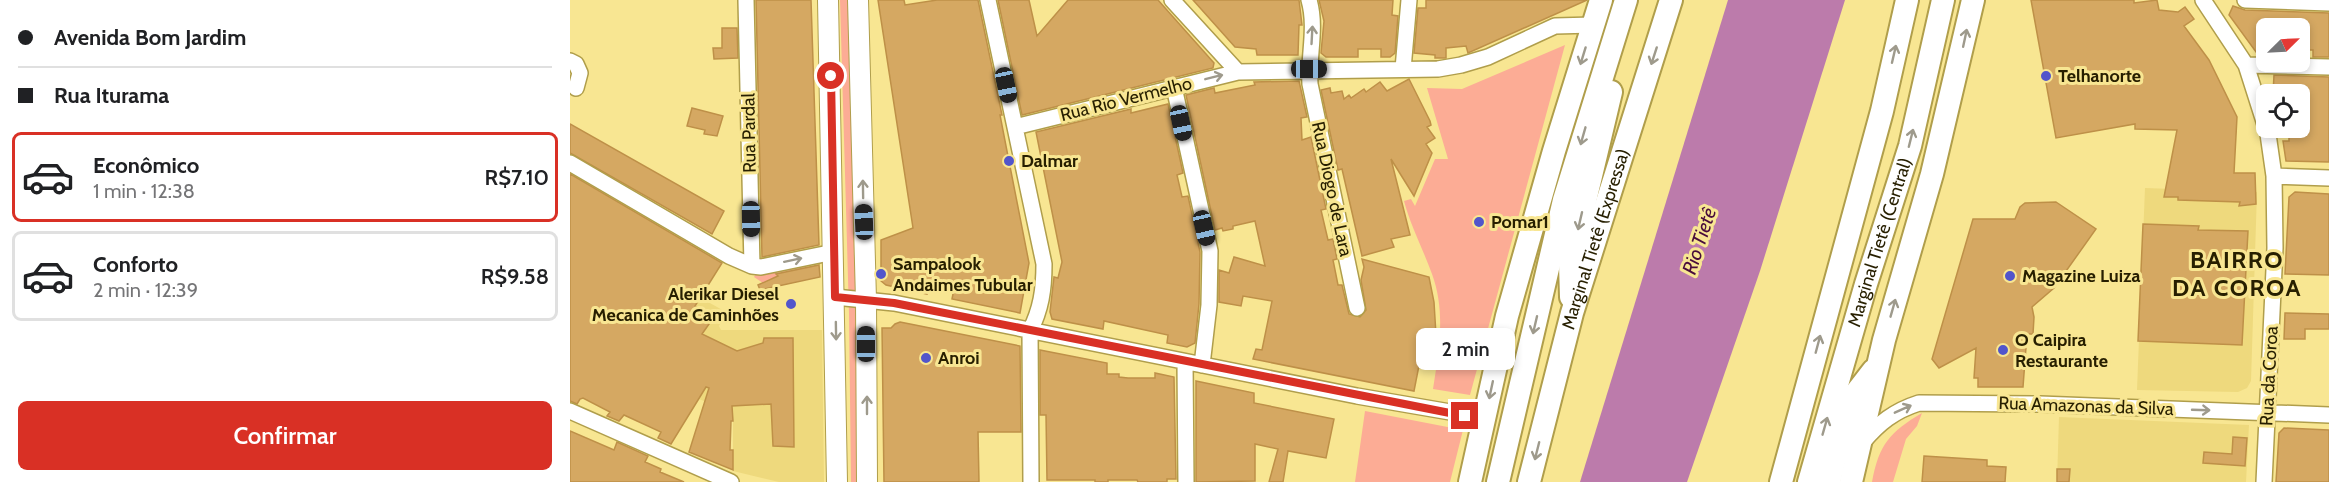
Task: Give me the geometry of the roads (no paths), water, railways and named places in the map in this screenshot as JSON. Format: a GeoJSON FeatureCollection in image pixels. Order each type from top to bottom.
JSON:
{"type":"FeatureCollection","features":[{"type":"Feature","properties":{"kind":"highway"},"geometry":{"type":"LineString","coordinates":[[1470,482],[1507,316],[1601,0]]}},
{"type":"Feature","properties":{"kind":"highway"},"geometry":{"type":"LineString","coordinates":[[1572,313],[1570,264],[1628,18],[1627,0]]}},
{"type":"Feature","properties":{"kind":"highway"},"geometry":{"type":"LineString","coordinates":[[1498,482],[1564,200],[1627,0]]}},
{"type":"Feature","properties":{"kind":"highway","name":"Marginal Tietê (Expressa)"},"geometry":{"type":"LineString","coordinates":[[1529,482],[1572,313],[1671,0]]}},
{"type":"Feature","properties":{"kind":"highway"},"geometry":{"type":"LineString","coordinates":[[1781,482],[1882,111],[1907,0]]}},
{"type":"Feature","properties":{"kind":"highway","name":"Marginal Tietê (Central)"},"geometry":{"type":"LineString","coordinates":[[1809,482],[1866,284],[1910,146],[1943,0]]}},
{"type":"Feature","properties":{"kind":"highway"},"geometry":{"type":"LineString","coordinates":[[1851,482],[1878,364],[1932,174],[1973,0]]}},
{"type":"Feature","properties":{"kind":"highway"},"geometry":{"type":"LineString","coordinates":[[1829,482],[1849,402],[1878,364]]}},
{"type":"Feature","properties":{"kind":"main road"},"geometry":{"type":"LineString","coordinates":[[828,0],[837,482]]}},
{"type":"Feature","properties":{"kind":"main road"},"geometry":{"type":"LineString","coordinates":[[858,0],[866,300],[867,482]]}},
{"type":"Feature","properties":{"kind":"street","name":"Rua Pardal"},"geometry":{"type":"LineString","coordinates":[[746,0],[752,266]]}},
{"type":"Feature","properties":{"kind":"street"},"geometry":{"type":"LineString","coordinates":[[988,0],[1044,264],[1044,290],[1039,312],[1030,331],[1031,482]]}},
{"type":"Feature","properties":{"kind":"street"},"geometry":{"type":"LineString","coordinates":[[1172,0],[1238,72]]}},
{"type":"Feature","properties":{"kind":"street","name":"Rua Diogo de Lara"},"geometry":{"type":"LineString","coordinates":[[1309,0],[1313,23],[1310,84],[1357,308]]}},
{"type":"Feature","properties":{"kind":"street"},"geometry":{"type":"LineString","coordinates":[[1403,69],[1409,0]]}},
{"type":"Feature","properties":{"kind":"street","name":"Rua da Coroa"},"geometry":{"type":"LineString","coordinates":[[2203,0],[2246,65],[2268,134],[2274,176],[2275,248],[2264,482]]}},
{"type":"Feature","properties":{"kind":"street"},"geometry":{"type":"LineString","coordinates":[[2245,0],[2329,3]]}},
{"type":"Feature","properties":{"kind":"street","name":"Rua Rio Vermelho"},"geometry":{"type":"LineString","coordinates":[[1015,127],[1238,72],[1309,69],[1438,69],[1461,65],[1488,57],[1556,27],[1593,25]]}},
{"type":"Feature","properties":{"kind":"street"},"geometry":{"type":"LineString","coordinates":[[570,61],[576,64],[580,73],[576,88]]}},
{"type":"Feature","properties":{"kind":"street"},"geometry":{"type":"LineString","coordinates":[[2246,65],[2329,67]]}},
{"type":"Feature","properties":{"kind":"street"},"geometry":{"type":"LineString","coordinates":[[1174,87],[1210,251],[1209,305],[1202,365]]}},
{"type":"Feature","properties":{"kind":"street"},"geometry":{"type":"LineString","coordinates":[[570,163],[729,256],[752,266],[761,267],[834,252]]}},
{"type":"Feature","properties":{"kind":"street"},"geometry":{"type":"LineString","coordinates":[[2274,176],[2329,178]]}},
{"type":"Feature","properties":{"kind":"street"},"geometry":{"type":"LineString","coordinates":[[835,297],[894,303],[1185,362],[1485,418]]}},
{"type":"Feature","properties":{"kind":"street"},"geometry":{"type":"LineString","coordinates":[[1185,362],[1186,482]]}},
{"type":"Feature","properties":{"kind":"street","name":"Rua Amazonas da Silva"},"geometry":{"type":"LineString","coordinates":[[1859,447],[1886,417],[1919,403],[2030,404],[2329,415]]}},
{"type":"Feature","properties":{"kind":"street"},"geometry":{"type":"LineString","coordinates":[[570,411],[731,482]]}},
{"type":"Feature","properties":{"kind":"water","name":"Rio Tietê"},"geometry":{"type":"Polygon","coordinates":[[[1728,0],[1845,0],[1760,271],[1687,482],[1580,482],[1728,0]]]}},
{"type":"Feature","properties":{"kind":"place","name":"Telhanorte"},"geometry":{"type":"Point","coordinates":[2046,76]}},
{"type":"Feature","properties":{"kind":"place","name":"Dalmar"},"geometry":{"type":"Point","coordinates":[1009,161]}},
{"type":"Feature","properties":{"kind":"place","name":"Pomar1"},"geometry":{"type":"Point","coordinates":[1479,222]}},
{"type":"Feature","properties":{"kind":"place","name":"Sampalook Andaimes Tubular"},"geometry":{"type":"Point","coordinates":[881,274]}},
{"type":"Feature","properties":{"kind":"place","name":"Magazine Luiza"},"geometry":{"type":"Point","coordinates":[2010,276]}},
{"type":"Feature","properties":{"kind":"place","name":"Alerikar Diesel Mecanica de Caminhões"},"geometry":{"type":"Point","coordinates":[791,304]}},
{"type":"Feature","properties":{"kind":"place","name":"O Caipira Restaurante"},"geometry":{"type":"Point","coordinates":[2003,350]}},
{"type":"Feature","properties":{"kind":"place","name":"Anroi"},"geometry":{"type":"Point","coordinates":[926,358]}},
{"type":"Feature","properties":{"kind":"district","name":"BAIRRO DA COROA"},"geometry":{"type":"Point","coordinates":[2237,274]}}]}
